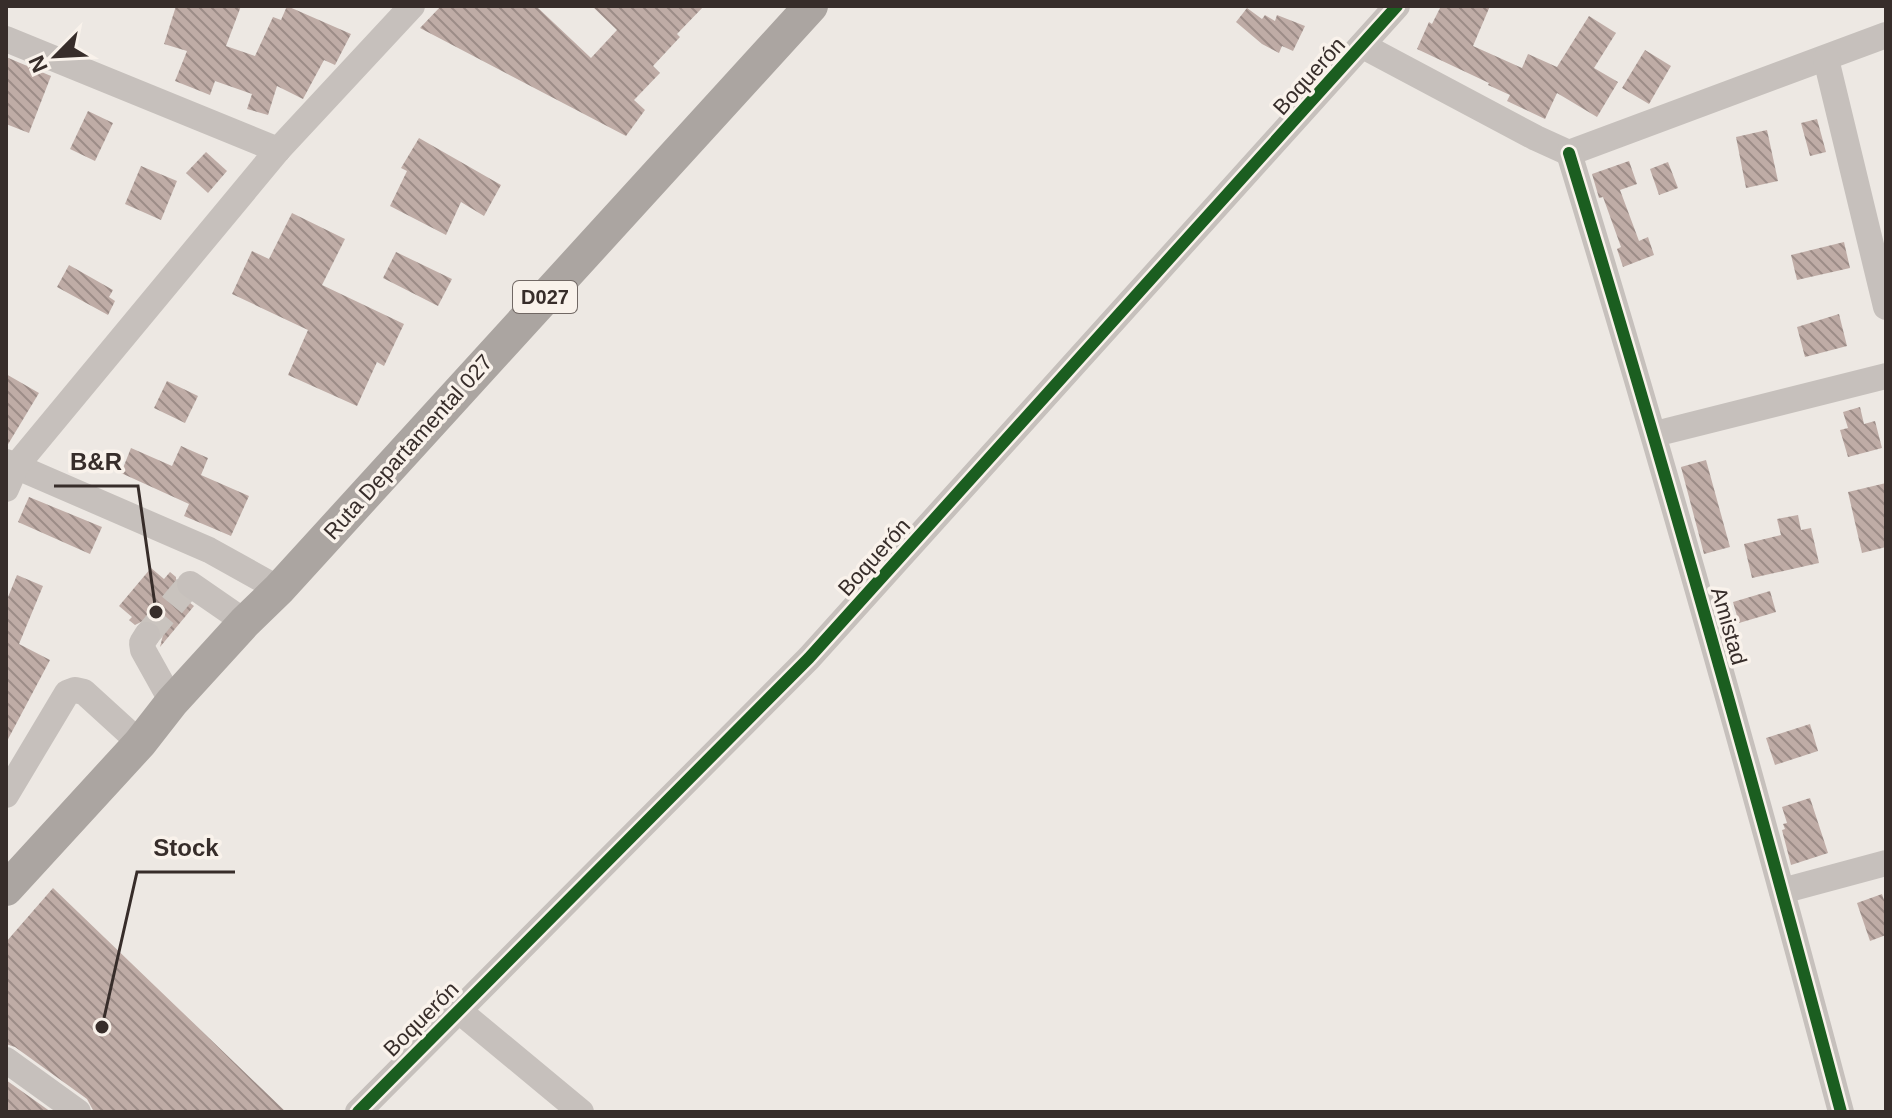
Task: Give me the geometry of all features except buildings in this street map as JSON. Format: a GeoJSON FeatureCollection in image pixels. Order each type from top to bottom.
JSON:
{"type":"FeatureCollection","features":[{"type":"Feature","properties":{"kind":"main road","name":"Ruta Departamental 027"},"geometry":{"type":"LineString","coordinates":[[6,889],[140,743],[172,702],[811,6]]}},
{"type":"Feature","properties":{"kind":"street"},"geometry":{"type":"LineString","coordinates":[[279,589],[209,550],[9,472],[278,150],[412,6]]}},
{"type":"Feature","properties":{"kind":"street","name":"Boquerón"},"geometry":{"type":"LineString","coordinates":[[358,1112],[809,658],[1397,6]]}},
{"type":"Feature","properties":{"kind":"street"},"geometry":{"type":"LineString","coordinates":[[1363,46],[1569,153],[1886,35]]}},
{"type":"Feature","properties":{"kind":"street"},"geometry":{"type":"LineString","coordinates":[[6,39],[278,150]]}},
{"type":"Feature","properties":{"kind":"street"},"geometry":{"type":"LineString","coordinates":[[1826,59],[1886,307]]}},
{"type":"Feature","properties":{"kind":"street","name":"Amistad"},"geometry":{"type":"LineString","coordinates":[[1569,153],[1655,434],[1841,1112]]}},
{"type":"Feature","properties":{"kind":"street"},"geometry":{"type":"LineString","coordinates":[[1655,434],[1886,376]]}},
{"type":"Feature","properties":{"kind":"street"},"geometry":{"type":"LineString","coordinates":[[209,550],[188,585],[245,622]]}},
{"type":"Feature","properties":{"kind":"street"},"geometry":{"type":"LineString","coordinates":[[147,635],[142,643],[143,650],[172,702]]}},
{"type":"Feature","properties":{"kind":"street"},"geometry":{"type":"LineString","coordinates":[[6,795],[67,693],[75,690],[84,692],[140,743]]}},
{"type":"Feature","properties":{"kind":"street"},"geometry":{"type":"LineString","coordinates":[[1782,891],[1886,863]]}},
{"type":"Feature","properties":{"kind":"street"},"geometry":{"type":"LineString","coordinates":[[458,1010],[581,1112]]}},
{"type":"Feature","properties":{"kind":"street"},"geometry":{"type":"LineString","coordinates":[[6,1060],[78,1112]]}},
{"type":"Feature","properties":{"kind":"tunnel"},"geometry":{"type":"LineString","coordinates":[[147,635],[187,587]]}},
{"type":"Feature","properties":{"kind":"cycle path"},"geometry":{"type":"LineString","coordinates":[[358,1112],[809,658],[1397,6]]}},
{"type":"Feature","properties":{"kind":"cycle path"},"geometry":{"type":"LineString","coordinates":[[1569,153],[1710,631],[1841,1112]]}},
{"type":"Feature","properties":{"kind":"place","name":"B&R"},"geometry":{"type":"Point","coordinates":[156,612]}},
{"type":"Feature","properties":{"kind":"place","name":"Stock"},"geometry":{"type":"Point","coordinates":[102,1027]}}]}
